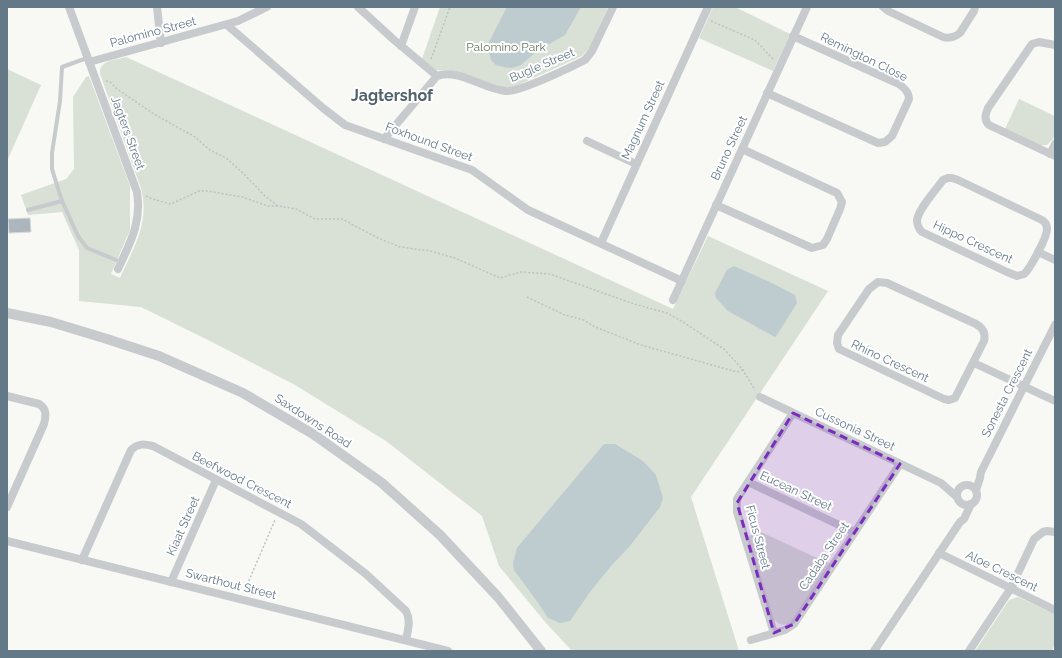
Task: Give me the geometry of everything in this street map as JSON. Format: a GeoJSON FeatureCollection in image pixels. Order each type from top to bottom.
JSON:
{"type":"FeatureCollection","features":[{"type":"Feature","properties":{"kind":"street","name":"Jagters Street"},"geometry":{"type":"LineString","coordinates":[[69,7],[137,192],[139,209],[137,224],[120,266]]}},
{"type":"Feature","properties":{"kind":"street"},"geometry":{"type":"LineString","coordinates":[[157,7],[161,43]]}},
{"type":"Feature","properties":{"kind":"street","name":"Palomino Street"},"geometry":{"type":"LineString","coordinates":[[88,60],[161,43],[227,24],[251,16],[267,7]]}},
{"type":"Feature","properties":{"kind":"street"},"geometry":{"type":"LineString","coordinates":[[358,7],[437,76],[384,139]]}},
{"type":"Feature","properties":{"kind":"street"},"geometry":{"type":"LineString","coordinates":[[401,46],[415,7]]}},
{"type":"Feature","properties":{"kind":"street","name":"Bugle Street"},"geometry":{"type":"LineString","coordinates":[[437,76],[450,74],[504,91],[519,89],[585,60],[592,51],[612,7]]}},
{"type":"Feature","properties":{"kind":"street","name":"Magnum Street"},"geometry":{"type":"LineString","coordinates":[[601,243],[708,7]]}},
{"type":"Feature","properties":{"kind":"street","name":"Bruno Street"},"geometry":{"type":"LineString","coordinates":[[673,300],[807,7]]}},
{"type":"Feature","properties":{"kind":"street"},"geometry":{"type":"LineString","coordinates":[[883,7],[922,28],[943,37],[950,38],[957,36],[960,33],[975,7]]}},
{"type":"Feature","properties":{"kind":"street","name":"Foxhound Street"},"geometry":{"type":"LineString","coordinates":[[227,24],[339,121],[352,128],[472,170],[528,210],[682,281]]}},
{"type":"Feature","properties":{"kind":"street","name":"Remington Close"},"geometry":{"type":"LineString","coordinates":[[767,93],[878,143],[885,142],[892,136],[909,98],[909,95],[905,89],[899,84],[793,36]]}},
{"type":"Feature","properties":{"kind":"street"},"geometry":{"type":"LineString","coordinates":[[1055,45],[1039,42],[1032,44],[988,108],[985,117],[989,126],[1052,155],[1055,144]]}},
{"type":"Feature","properties":{"kind":"street"},"geometry":{"type":"LineString","coordinates":[[587,142],[636,164]]}},
{"type":"Feature","properties":{"kind":"street"},"geometry":{"type":"LineString","coordinates":[[716,205],[812,248],[823,245],[827,238],[842,202],[837,193],[742,149]]}},
{"type":"Feature","properties":{"kind":"street","name":"Hippo Crescent"},"geometry":{"type":"LineString","coordinates":[[952,178],[1042,220],[1047,225],[1047,232],[1038,252],[1026,272],[1017,276],[922,232],[919,229],[917,221],[920,212],[943,180],[952,178]]}},
{"type":"Feature","properties":{"kind":"street"},"geometry":{"type":"LineString","coordinates":[[1038,252],[1055,260]]}},
{"type":"Feature","properties":{"kind":"street","name":"Rhino Crescent"},"geometry":{"type":"LineString","coordinates":[[878,282],[887,283],[980,327],[984,332],[985,337],[974,363],[955,398],[946,400],[842,352],[838,346],[837,339],[838,335],[869,289],[878,282]]}},
{"type":"Feature","properties":{"kind":"street","name":"Saxdowns Road"},"geometry":{"type":"LineString","coordinates":[[7,313],[51,322],[107,338],[159,356],[243,393],[314,434],[382,483],[440,535],[498,597],[540,651]]}},
{"type":"Feature","properties":{"kind":"street","name":"Sonesta Crescent"},"geometry":{"type":"LineString","coordinates":[[976,490],[981,472],[1055,325]]}},
{"type":"Feature","properties":{"kind":"street"},"geometry":{"type":"LineString","coordinates":[[974,363],[1055,401]]}},
{"type":"Feature","properties":{"kind":"street"},"geometry":{"type":"LineString","coordinates":[[7,396],[39,404],[43,407],[46,417],[7,506]]}},
{"type":"Feature","properties":{"kind":"street","name":"Cussonia Street"},"geometry":{"type":"LineString","coordinates":[[760,397],[941,483],[960,486]]}},
{"type":"Feature","properties":{"kind":"street","name":"Ficus Street"},"geometry":{"type":"LineString","coordinates":[[774,633],[736,508],[738,499],[748,482],[794,413]]}},
{"type":"Feature","properties":{"kind":"street","name":"Beefwood Crescent"},"geometry":{"type":"LineString","coordinates":[[82,560],[131,450],[135,446],[145,444],[153,446],[278,511],[301,524],[322,539],[366,574],[406,611],[409,617],[409,624],[406,640]]}},
{"type":"Feature","properties":{"kind":"street","name":"Cadaba Street"},"geometry":{"type":"LineString","coordinates":[[751,640],[785,630],[794,624],[900,464]]}},
{"type":"Feature","properties":{"kind":"street","name":"Sonesta Crescent"},"geometry":{"type":"LineString","coordinates":[[969,484],[976,475],[981,472]]}},
{"type":"Feature","properties":{"kind":"street","name":"Kiaat Street"},"geometry":{"type":"LineString","coordinates":[[171,582],[216,480]]}},
{"type":"Feature","properties":{"kind":"street","name":"Eucean Street"},"geometry":{"type":"LineString","coordinates":[[748,482],[854,532]]}},
{"type":"Feature","properties":{"kind":"street","name":"Cussonia Street"},"geometry":{"type":"LineString","coordinates":[[941,483],[959,500]]}},
{"type":"Feature","properties":{"kind":"street"},"geometry":{"type":"LineString","coordinates":[[874,651],[960,522],[964,519],[971,504],[976,498],[976,490],[969,484],[960,486],[957,491],[960,522]]}},
{"type":"Feature","properties":{"kind":"street"},"geometry":{"type":"LineString","coordinates":[[959,500],[965,505],[971,504]]}},
{"type":"Feature","properties":{"kind":"street"},"geometry":{"type":"LineString","coordinates":[[969,651],[1011,588],[1037,536],[1047,531],[1055,532]]}},
{"type":"Feature","properties":{"kind":"street","name":"Swarthout Street"},"geometry":{"type":"LineString","coordinates":[[7,541],[448,651]]}},
{"type":"Feature","properties":{"kind":"street","name":"Aloe Crescent"},"geometry":{"type":"LineString","coordinates":[[939,553],[1055,610]]}},
{"type":"Feature","properties":{"kind":"lane"},"geometry":{"type":"LineString","coordinates":[[88,60],[62,67],[60,101],[52,153],[52,170],[62,201],[78,236],[87,248],[120,266]]}},
{"type":"Feature","properties":{"kind":"lane"},"geometry":{"type":"LineString","coordinates":[[28,210],[62,201]]}},
{"type":"Feature","properties":{"kind":"path"},"geometry":{"type":"LineString","coordinates":[[428,69],[450,7]]}},
{"type":"Feature","properties":{"kind":"path"},"geometry":{"type":"LineString","coordinates":[[708,20],[755,40],[776,63]]}},
{"type":"Feature","properties":{"kind":"path"},"geometry":{"type":"LineString","coordinates":[[95,77],[110,82],[117,89],[154,114],[194,137],[210,150],[226,158],[265,196],[278,206]]}},
{"type":"Feature","properties":{"kind":"path"},"geometry":{"type":"LineString","coordinates":[[137,192],[152,199],[171,204],[199,191],[208,191],[242,197],[268,206],[278,206],[296,210],[315,219],[342,219],[400,247],[430,251],[455,258],[500,278],[521,272],[550,274],[634,304],[667,313],[683,322],[724,349],[743,370],[760,397]]}},
{"type":"Feature","properties":{"kind":"path"},"geometry":{"type":"LineString","coordinates":[[527,297],[565,315],[584,320],[593,326],[641,345],[737,372],[743,370]]}},
{"type":"Feature","properties":{"kind":"path"},"geometry":{"type":"LineString","coordinates":[[241,599],[278,511]]}},
{"type":"Feature","properties":{"kind":"highlighted area"},"geometry":{"type":"Polygon","coordinates":[[[793,413],[900,464],[794,624],[774,633],[737,503],[793,413]]]}},
{"type":"Feature","properties":{"kind":"green space","name":"Palomino Park"},"geometry":{"type":"Polygon","coordinates":[[[440,7],[608,7],[590,47],[582,56],[516,86],[504,88],[453,71],[436,70],[422,59],[440,7]]]}},
{"type":"Feature","properties":{"kind":"green space"},"geometry":{"type":"Polygon","coordinates":[[[713,7],[735,7],[790,34],[773,71],[699,38],[713,7]]]}},
{"type":"Feature","properties":{"kind":"green space"},"geometry":{"type":"Polygon","coordinates":[[[126,57],[673,309],[708,236],[828,291],[691,497],[739,651],[572,651],[546,623],[499,566],[482,516],[386,441],[295,385],[141,307],[79,301],[79,250],[62,212],[28,215],[21,195],[66,179],[74,169],[73,97],[86,77],[89,76],[130,186],[130,230],[111,274],[120,278],[135,245],[142,224],[143,201],[141,188],[100,74],[100,69],[108,61],[126,57]]]}},
{"type":"Feature","properties":{"kind":"green space"},"geometry":{"type":"Polygon","coordinates":[[[7,69],[41,85],[7,161],[7,69]]]}},
{"type":"Feature","properties":{"kind":"green space"},"geometry":{"type":"Polygon","coordinates":[[[1019,99],[1055,116],[1055,135],[1047,145],[1040,145],[1005,129],[1019,99]]]}},
{"type":"Feature","properties":{"kind":"green space"},"geometry":{"type":"Polygon","coordinates":[[[761,532],[830,564],[791,622],[782,625],[774,619],[748,536],[761,532]]]}},
{"type":"Feature","properties":{"kind":"green space"},"geometry":{"type":"Polygon","coordinates":[[[1018,597],[1055,614],[1055,643],[1052,651],[975,651],[1009,600],[1018,597]]]}},
{"type":"Feature","properties":{"kind":"shaded area"},"geometry":{"type":"Polygon","coordinates":[[[507,7],[581,7],[565,35],[537,51],[521,65],[512,68],[496,65],[491,60],[489,52],[489,42],[507,7]]]}},
{"type":"Feature","properties":{"kind":"shaded area"},"geometry":{"type":"Polygon","coordinates":[[[734,266],[795,295],[797,303],[775,337],[728,311],[716,298],[715,293],[727,270],[734,266]]]}},
{"type":"Feature","properties":{"kind":"shaded area"},"geometry":{"type":"Polygon","coordinates":[[[604,444],[615,444],[643,461],[656,475],[663,498],[660,507],[629,547],[590,592],[570,621],[560,623],[548,618],[514,570],[513,563],[517,548],[604,444]]]}},
{"type":"Feature","properties":{"kind":"building"},"geometry":{"type":"Polygon","coordinates":[[[30,218],[31,232],[9,233],[8,219],[30,218]]]}},
{"type":"Feature","properties":{"kind":"district","name":"Jagtershof"},"geometry":{"type":"Point","coordinates":[392,95]}}]}
